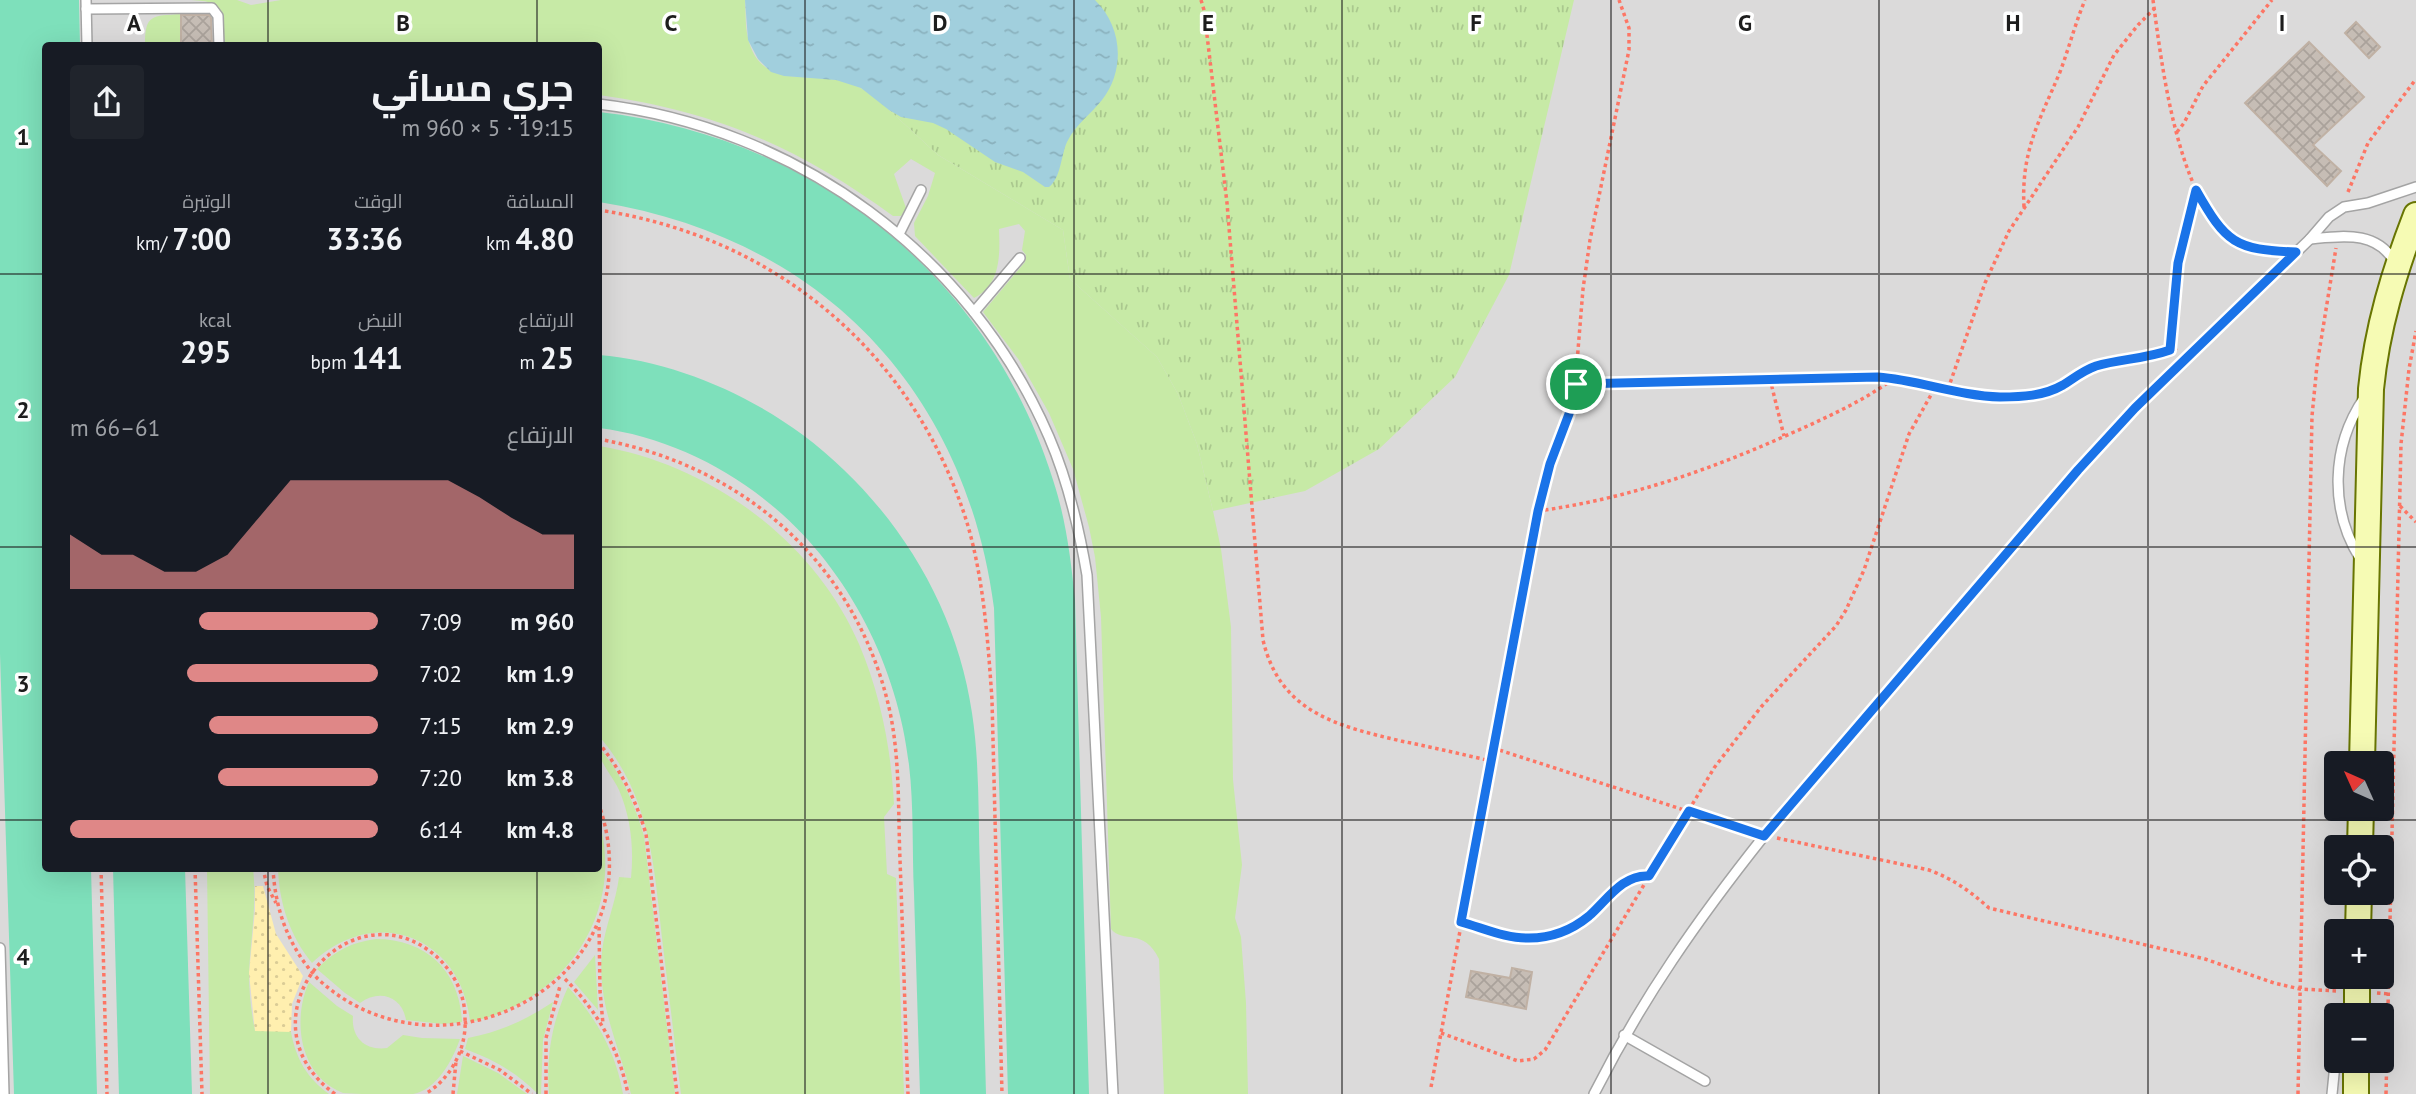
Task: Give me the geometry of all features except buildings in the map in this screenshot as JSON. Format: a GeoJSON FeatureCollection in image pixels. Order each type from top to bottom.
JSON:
{"type":"FeatureCollection","features":[{"type":"Feature","properties":{"kind":"street"},"geometry":{"type":"LineString","coordinates":[[2362,751],[2371,388],[2380,328],[2416,215]]}},
{"type":"Feature","properties":{"kind":"street"},"geometry":{"type":"LineString","coordinates":[[2356,1073],[2356,1094]]}},
{"type":"Feature","properties":{"kind":"lane"},"geometry":{"type":"LineString","coordinates":[[87,42],[86,4],[212,8],[218,16],[219,42]]}},
{"type":"Feature","properties":{"kind":"lane"},"geometry":{"type":"LineString","coordinates":[[602,105],[691,122],[758,146],[821,177],[899,234],[930,262],[974,312],[1013,369],[1049,439],[1073,505],[1087,575],[1113,1094]]}},
{"type":"Feature","properties":{"kind":"lane"},"geometry":{"type":"LineString","coordinates":[[1594,1094],[1623,1035],[1677,950],[1764,836],[2078,470],[2135,408],[2310,239],[2329,217],[2344,207],[2416,187]]}},
{"type":"Feature","properties":{"kind":"lane"},"geometry":{"type":"LineString","coordinates":[[899,234],[921,190]]}},
{"type":"Feature","properties":{"kind":"lane"},"geometry":{"type":"LineString","coordinates":[[2310,239],[2353,236],[2373,241],[2388,253],[2397,268]]}},
{"type":"Feature","properties":{"kind":"lane"},"geometry":{"type":"LineString","coordinates":[[974,312],[1020,258]]}},
{"type":"Feature","properties":{"kind":"lane"},"geometry":{"type":"LineString","coordinates":[[0,948],[4,1094]]}},
{"type":"Feature","properties":{"kind":"lane"},"geometry":{"type":"LineString","coordinates":[[1623,1035],[1705,1081]]}},
{"type":"Feature","properties":{"kind":"lane"},"geometry":{"type":"LineString","coordinates":[[2332,1094],[2334,1073]]}},
{"type":"Feature","properties":{"kind":"path"},"geometry":{"type":"LineString","coordinates":[[1201,0],[1208,37],[1227,203],[1263,640],[1267,657],[1283,687],[1295,699],[1325,719],[1358,731],[1491,761]]}},
{"type":"Feature","properties":{"kind":"path"},"geometry":{"type":"LineString","coordinates":[[1431,1087],[1538,511],[1576,384],[1583,289],[1590,240],[1629,50],[1629,28],[1619,0]]}},
{"type":"Feature","properties":{"kind":"path"},"geometry":{"type":"LineString","coordinates":[[2024,207],[2022,181],[2028,149],[2064,61],[2085,0]]}},
{"type":"Feature","properties":{"kind":"path"},"geometry":{"type":"LineString","coordinates":[[2153,0],[2177,132],[2196,190],[2219,226],[2233,240],[2253,249],[2296,252]]}},
{"type":"Feature","properties":{"kind":"path"},"geometry":{"type":"LineString","coordinates":[[2177,132],[2203,86],[2272,0]]}},
{"type":"Feature","properties":{"kind":"path"},"geometry":{"type":"LineString","coordinates":[[1948,389],[1993,265],[2024,207],[2078,127],[2114,55],[2154,9]]}},
{"type":"Feature","properties":{"kind":"path"},"geometry":{"type":"LineString","coordinates":[[2344,207],[2368,143],[2416,79]]}},
{"type":"Feature","properties":{"kind":"path"},"geometry":{"type":"LineString","coordinates":[[2170,350],[2178,263],[2196,190]]}},
{"type":"Feature","properties":{"kind":"path"},"geometry":{"type":"LineString","coordinates":[[602,211],[700,235],[792,283],[870,350],[912,404],[945,465],[958,496],[976,562],[988,648],[992,700],[1002,1094]]}},
{"type":"Feature","properties":{"kind":"path"},"geometry":{"type":"LineString","coordinates":[[2298,1094],[2312,416],[2317,365],[2338,237]]}},
{"type":"Feature","properties":{"kind":"path"},"geometry":{"type":"LineString","coordinates":[[2386,1094],[2400,506],[2404,407],[2416,331]]}},
{"type":"Feature","properties":{"kind":"path"},"geometry":{"type":"LineString","coordinates":[[1576,384],[1894,378],[1962,393],[1998,397],[2039,394],[2061,386],[2096,366],[2135,360],[2203,341]]}},
{"type":"Feature","properties":{"kind":"path"},"geometry":{"type":"LineString","coordinates":[[1538,511],[1605,500],[1660,485],[1724,462],[1846,409],[1894,378]]}},
{"type":"Feature","properties":{"kind":"path"},"geometry":{"type":"LineString","coordinates":[[1770,379],[1784,436]]}},
{"type":"Feature","properties":{"kind":"path"},"geometry":{"type":"LineString","coordinates":[[1441,1033],[1518,1061],[1534,1059],[1540,1055],[1714,768],[1737,737],[1836,626],[1846,610],[1864,569],[1905,444],[1918,415],[1936,386]]}},
{"type":"Feature","properties":{"kind":"path"},"geometry":{"type":"LineString","coordinates":[[602,440],[629,445],[687,464],[714,477],[757,505],[788,530],[809,552],[840,592],[860,627],[883,684],[895,743],[908,1094]]}},
{"type":"Feature","properties":{"kind":"path"},"geometry":{"type":"LineString","coordinates":[[2400,506],[2416,523]]}},
{"type":"Feature","properties":{"kind":"path"},"geometry":{"type":"LineString","coordinates":[[602,748],[622,775],[646,834],[677,1094]]}},
{"type":"Feature","properties":{"kind":"path"},"geometry":{"type":"LineString","coordinates":[[1493,748],[1764,836],[1929,870],[1951,878],[1989,908],[2205,960],[2300,989],[2357,995],[2389,994]]}},
{"type":"Feature","properties":{"kind":"path"},"geometry":{"type":"LineString","coordinates":[[554,989],[579,962],[599,924],[606,903],[611,860],[609,839],[602,815]]}},
{"type":"Feature","properties":{"kind":"path"},"geometry":{"type":"LineString","coordinates":[[101,872],[107,1094]]}},
{"type":"Feature","properties":{"kind":"path"},"geometry":{"type":"LineString","coordinates":[[195,872],[202,1094]]}},
{"type":"Feature","properties":{"kind":"path"},"geometry":{"type":"LineString","coordinates":[[264,872],[267,886],[278,904]]}},
{"type":"Feature","properties":{"kind":"path"},"geometry":{"type":"LineString","coordinates":[[274,872],[278,904],[290,940],[311,972],[338,998],[380,1021]]}},
{"type":"Feature","properties":{"kind":"path"},"geometry":{"type":"LineString","coordinates":[[1461,922],[1514,937],[1550,936],[1577,925],[1629,879],[1649,876]]}},
{"type":"Feature","properties":{"kind":"path"},"geometry":{"type":"LineString","coordinates":[[599,924],[603,1026]]}},
{"type":"Feature","properties":{"kind":"path"},"geometry":{"type":"LineString","coordinates":[[335,1094],[314,1076],[300,1052],[296,1039],[295,1010],[298,997],[311,972],[332,951],[360,938],[390,936],[412,942],[431,952],[452,974],[463,1001],[465,1031],[460,1051],[441,1082],[425,1094]]}},
{"type":"Feature","properties":{"kind":"path"},"geometry":{"type":"LineString","coordinates":[[563,981],[579,993],[603,1026],[620,1062],[628,1094]]}},
{"type":"Feature","properties":{"kind":"path"},"geometry":{"type":"LineString","coordinates":[[546,1094],[546,1038],[554,1001],[563,981]]}},
{"type":"Feature","properties":{"kind":"path"},"geometry":{"type":"LineString","coordinates":[[456,1032],[474,1030]]}},
{"type":"Feature","properties":{"kind":"path"},"geometry":{"type":"LineString","coordinates":[[460,1051],[500,1070],[532,1094]]}},
{"type":"Feature","properties":{"kind":"path"},"geometry":{"type":"LineString","coordinates":[[452,1094],[457,1058]]}},
{"type":"Feature","properties":{"kind":"shaded area"},"geometry":{"type":"Polygon","coordinates":[[[0,0],[2416,0],[2416,1094],[0,1094],[0,0]]]}},
{"type":"Feature","properties":{"kind":"green space"},"geometry":{"type":"Polygon","coordinates":[[[0,0],[79,0],[80,42],[42,42],[42,872],[91,872],[97,1094],[14,1094],[0,654],[0,0]]]}},
{"type":"Feature","properties":{"kind":"green space"},"geometry":{"type":"Polygon","coordinates":[[[172,0],[237,0],[251,5],[281,0],[745,0],[748,38],[762,64],[784,75],[838,80],[865,90],[938,155],[1063,230],[1070,279],[1157,357],[1178,394],[1197,444],[1213,511],[1231,627],[1233,780],[1242,865],[1235,918],[1241,937],[1246,1003],[1248,1094],[1164,1094],[1159,959],[1147,943],[1121,936],[1111,929],[1101,617],[1089,527],[1073,469],[1049,413],[1019,360],[983,312],[1025,262],[1026,255],[1022,250],[1025,231],[1019,224],[999,229],[999,258],[994,277],[983,292],[974,298],[915,236],[914,223],[928,196],[935,173],[911,159],[894,174],[906,208],[901,216],[893,216],[823,170],[754,136],[681,111],[602,96],[602,42],[225,42],[219,11],[209,2],[172,0]]]}},
{"type":"Feature","properties":{"kind":"green space"},"geometry":{"type":"Polygon","coordinates":[[[745,0],[1574,0],[1509,275],[1455,377],[1379,449],[1305,491],[1213,511],[1197,444],[1178,394],[1157,357],[1070,279],[1063,230],[938,155],[873,95],[836,80],[745,0]]]}},
{"type":"Feature","properties":{"kind":"green space"},"geometry":{"type":"Polygon","coordinates":[[[181,14],[181,42],[145,42],[149,22],[163,15],[181,14]]]}},
{"type":"Feature","properties":{"kind":"green space"},"geometry":{"type":"Polygon","coordinates":[[[602,113],[677,126],[750,151],[819,185],[882,228],[937,279],[985,339],[1024,406],[1058,495],[1075,600],[1089,1094],[1008,1094],[994,608],[978,529],[951,456],[914,392],[868,335],[813,288],[749,249],[678,220],[602,203],[602,113]]]}},
{"type":"Feature","properties":{"kind":"green space"},"geometry":{"type":"Polygon","coordinates":[[[602,355],[653,364],[732,392],[781,419],[803,435],[865,491],[915,558],[935,594],[964,672],[975,733],[986,1094],[920,1094],[909,765],[894,693],[866,624],[826,562],[802,533],[775,508],[736,479],[693,455],[623,432],[602,428],[602,355]]]}},
{"type":"Feature","properties":{"kind":"green space"},"geometry":{"type":"Polygon","coordinates":[[[602,447],[640,455],[680,470],[718,489],[753,513],[786,540],[815,572],[839,606],[859,644],[879,703],[893,783],[894,804],[884,817],[887,874],[896,878],[904,1094],[681,1094],[657,889],[648,835],[630,784],[602,740],[602,447]]]}},
{"type":"Feature","properties":{"kind":"green space"},"geometry":{"type":"Polygon","coordinates":[[[602,752],[626,788],[644,836],[675,1094],[631,1094],[606,1007],[601,971],[603,942],[619,877],[631,878],[632,856],[631,833],[623,801],[602,762],[602,752]]]}},
{"type":"Feature","properties":{"kind":"green space"},"geometry":{"type":"Polygon","coordinates":[[[602,838],[605,855],[603,889],[595,920],[580,949],[559,975],[533,996],[503,1012],[470,1022],[463,992],[451,968],[433,950],[411,938],[387,933],[362,935],[336,945],[312,963],[292,930],[281,894],[278,872],[602,872],[602,838]]]}},
{"type":"Feature","properties":{"kind":"green space"},"geometry":{"type":"Polygon","coordinates":[[[113,872],[185,872],[192,1094],[119,1094],[113,872]]]}},
{"type":"Feature","properties":{"kind":"green space"},"geometry":{"type":"Polygon","coordinates":[[[207,872],[253,872],[254,907],[249,972],[255,1031],[291,1032],[304,1067],[314,1081],[329,1094],[210,1094],[207,872]]]}},
{"type":"Feature","properties":{"kind":"green space"},"geometry":{"type":"Polygon","coordinates":[[[376,939],[411,945],[437,962],[455,988],[462,1022],[443,1024],[406,1020],[404,1012],[395,1000],[375,996],[360,1003],[317,969],[344,948],[376,939]]]}},
{"type":"Feature","properties":{"kind":"green space"},"geometry":{"type":"Polygon","coordinates":[[[595,955],[598,1010],[574,982],[595,955]]]}},
{"type":"Feature","properties":{"kind":"green space"},"geometry":{"type":"Polygon","coordinates":[[[309,982],[353,1016],[354,1030],[366,1045],[387,1048],[403,1035],[460,1039],[453,1055],[437,1080],[422,1091],[413,1094],[343,1093],[328,1085],[317,1074],[303,1045],[301,1013],[309,982]]]}},
{"type":"Feature","properties":{"kind":"green space"},"geometry":{"type":"Polygon","coordinates":[[[568,987],[603,1036],[615,1064],[623,1094],[549,1094],[551,1039],[568,987]]]}},
{"type":"Feature","properties":{"kind":"green space"},"geometry":{"type":"Polygon","coordinates":[[[553,1002],[543,1040],[541,1094],[504,1067],[465,1049],[468,1038],[512,1024],[553,1002]]]}},
{"type":"Feature","properties":{"kind":"green space"},"geometry":{"type":"Polygon","coordinates":[[[463,1056],[498,1073],[527,1094],[457,1094],[463,1056]]]}},
{"type":"Feature","properties":{"kind":"sand"},"geometry":{"type":"Polygon","coordinates":[[[255,886],[263,886],[276,934],[303,976],[292,1004],[291,1032],[255,1032],[249,973],[255,886]]]}},
{"type":"Feature","properties":{"kind":"water"},"geometry":{"type":"Polygon","coordinates":[[[745,0],[1095,0],[1111,22],[1115,35],[1118,48],[1115,75],[1102,100],[1071,136],[1056,178],[1049,187],[1045,187],[1023,172],[995,162],[946,129],[933,123],[901,117],[861,88],[836,80],[784,76],[771,72],[758,59],[748,40],[745,0]]]}},
{"type":"Feature","properties":{"kind":"route"},"geometry":{"type":"LineString","coordinates":[[2196,190],[2219,226],[2233,240],[2243,246],[2263,251],[2296,252],[2135,408],[2078,470],[1764,836],[1689,811],[1649,876],[1629,879],[1589,916],[1564,932],[1527,939],[1461,922],[1538,511],[1550,464],[1574,399],[1576,384],[1878,377],[1982,396],[2014,397],[2039,394],[2051,391],[2096,366],[2135,360],[2170,350],[2178,263],[2196,190]]}}]}
